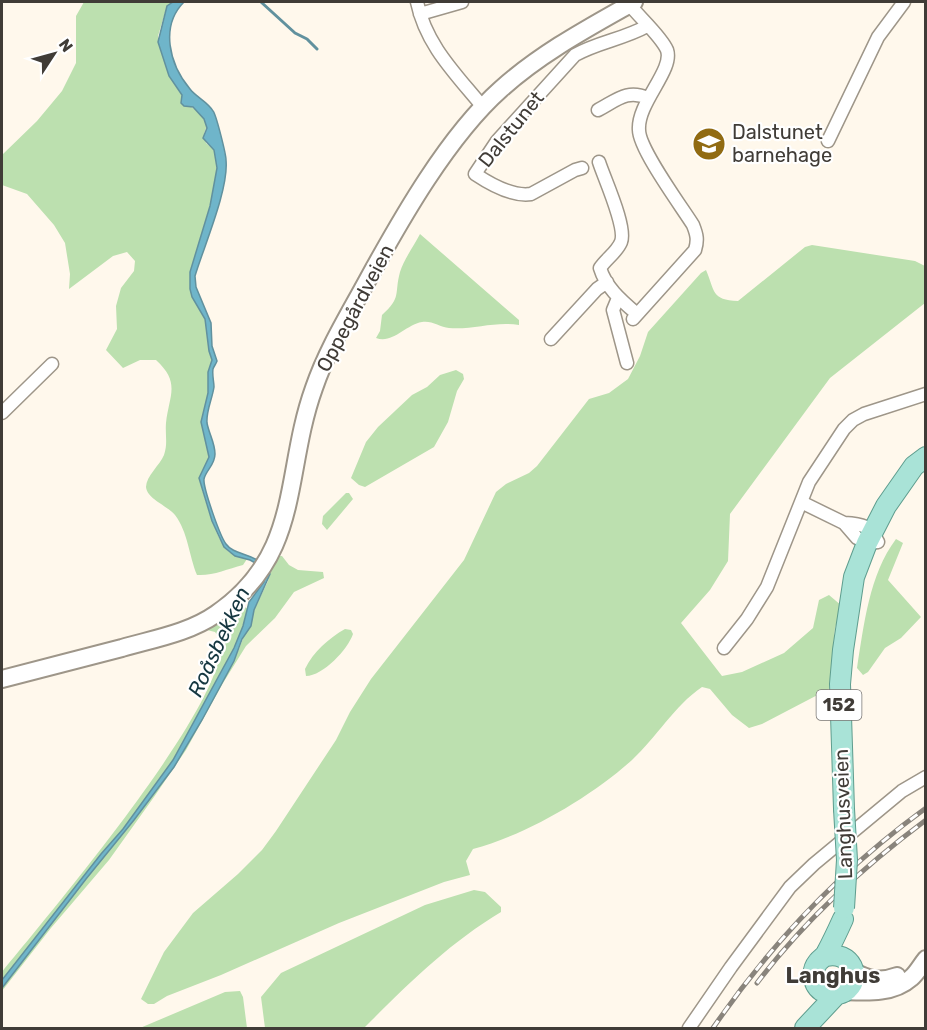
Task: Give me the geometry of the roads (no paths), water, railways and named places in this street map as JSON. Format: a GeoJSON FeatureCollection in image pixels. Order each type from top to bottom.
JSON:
{"type":"FeatureCollection","features":[{"type":"Feature","properties":{"kind":"main road","name":"Oppegårdveien"},"geometry":{"type":"LineString","coordinates":[[2,680],[187,629],[217,614],[244,590],[270,556],[278,541],[287,510],[303,423],[314,387],[333,342],[407,213],[461,131],[483,106],[544,54],[631,3]]}},
{"type":"Feature","properties":{"kind":"main road","name":"Langhusveien"},"geometry":{"type":"LineString","coordinates":[[804,1029],[833,991],[852,982],[843,919],[847,860],[840,684],[851,603],[863,580],[873,539],[903,480],[914,466],[926,457]]}},
{"type":"Feature","properties":{"kind":"main road","name":"Langhusveien"},"geometry":{"type":"LineString","coordinates":[[873,539],[895,511],[926,462]]}},
{"type":"Feature","properties":{"kind":"main road","name":"Langhusveien"},"geometry":{"type":"LineString","coordinates":[[833,991],[813,976],[820,959],[826,956],[843,919]]}},
{"type":"Feature","properties":{"kind":"main road"},"geometry":{"type":"LineString","coordinates":[[826,956],[832,954],[867,978],[881,980],[897,976],[923,961]]}},
{"type":"Feature","properties":{"kind":"main road"},"geometry":{"type":"LineString","coordinates":[[833,991],[871,991],[892,988],[913,977],[923,961]]}},
{"type":"Feature","properties":{"kind":"street"},"geometry":{"type":"LineString","coordinates":[[417,2],[430,40],[442,59],[483,106]]}},
{"type":"Feature","properties":{"kind":"street"},"geometry":{"type":"LineString","coordinates":[[420,14],[462,2]]}},
{"type":"Feature","properties":{"kind":"street"},"geometry":{"type":"LineString","coordinates":[[828,141],[878,37],[904,2]]}},
{"type":"Feature","properties":{"kind":"street"},"geometry":{"type":"LineString","coordinates":[[599,162],[620,222],[622,236],[620,244],[600,268],[618,298],[635,316],[695,250],[698,242],[693,225],[641,141],[638,132],[639,115],[668,63],[667,51],[662,42],[631,3]]}},
{"type":"Feature","properties":{"kind":"street","name":"Dalstunet"},"geometry":{"type":"LineString","coordinates":[[582,168],[525,195],[494,185],[475,174],[497,141],[575,55],[633,34],[647,26]]}},
{"type":"Feature","properties":{"kind":"street"},"geometry":{"type":"LineString","coordinates":[[598,110],[629,93],[637,93],[648,98]]}},
{"type":"Feature","properties":{"kind":"street"},"geometry":{"type":"LineString","coordinates":[[551,339],[597,289],[607,282]]}},
{"type":"Feature","properties":{"kind":"street"},"geometry":{"type":"LineString","coordinates":[[618,298],[613,310],[627,363]]}},
{"type":"Feature","properties":{"kind":"street"},"geometry":{"type":"LineString","coordinates":[[2,413],[52,364]]}},
{"type":"Feature","properties":{"kind":"street"},"geometry":{"type":"LineString","coordinates":[[724,648],[753,611],[767,587],[813,476],[849,423],[864,414],[926,394]]}},
{"type":"Feature","properties":{"kind":"street"},"geometry":{"type":"LineString","coordinates":[[801,502],[844,523],[859,524],[873,539]]}},
{"type":"Feature","properties":{"kind":"street"},"geometry":{"type":"LineString","coordinates":[[689,1029],[789,887],[902,790],[926,777]]}},
{"type":"Feature","properties":{"kind":"water"},"geometry":{"type":"Polygon","coordinates":[[[173,2],[184,2],[172,22],[170,45],[173,57],[190,89],[211,108],[221,134],[226,160],[220,202],[195,276],[196,287],[211,323],[212,346],[217,361],[213,369],[214,387],[207,419],[215,458],[205,476],[204,484],[212,512],[226,544],[235,551],[260,562],[270,574],[254,610],[251,626],[242,639],[234,661],[174,767],[2,988],[2,980],[123,829],[173,760],[234,648],[249,602],[264,582],[265,574],[257,564],[235,556],[224,547],[212,521],[199,478],[209,457],[201,422],[208,393],[208,372],[212,360],[205,319],[190,289],[190,272],[210,206],[217,168],[214,150],[203,138],[207,128],[204,119],[193,107],[184,106],[181,103],[182,95],[169,76],[158,42],[167,6],[173,2]]]}},
{"type":"Feature","properties":{"kind":"waterway"},"geometry":{"type":"LineString","coordinates":[[261,2],[295,33],[307,39],[317,49]]}},
{"type":"Feature","properties":{"kind":"railway"},"geometry":{"type":"LineString","coordinates":[[713,1028],[759,966],[810,909],[866,856],[926,808]]}},
{"type":"Feature","properties":{"kind":"railway"},"geometry":{"type":"LineString","coordinates":[[757,983],[815,916],[880,856],[926,820]]}},
{"type":"Feature","properties":{"kind":"place","name":"Dalstunet barnehage"},"geometry":{"type":"Point","coordinates":[709,144]}},
{"type":"Feature","properties":{"kind":"district","name":"Langhus"},"geometry":{"type":"Point","coordinates":[833,975]}},
{"type":"Feature","properties":{"kind":"water label","name":"Roåsbekken"},"geometry":{"type":"Point","coordinates":[219,642]}}]}
